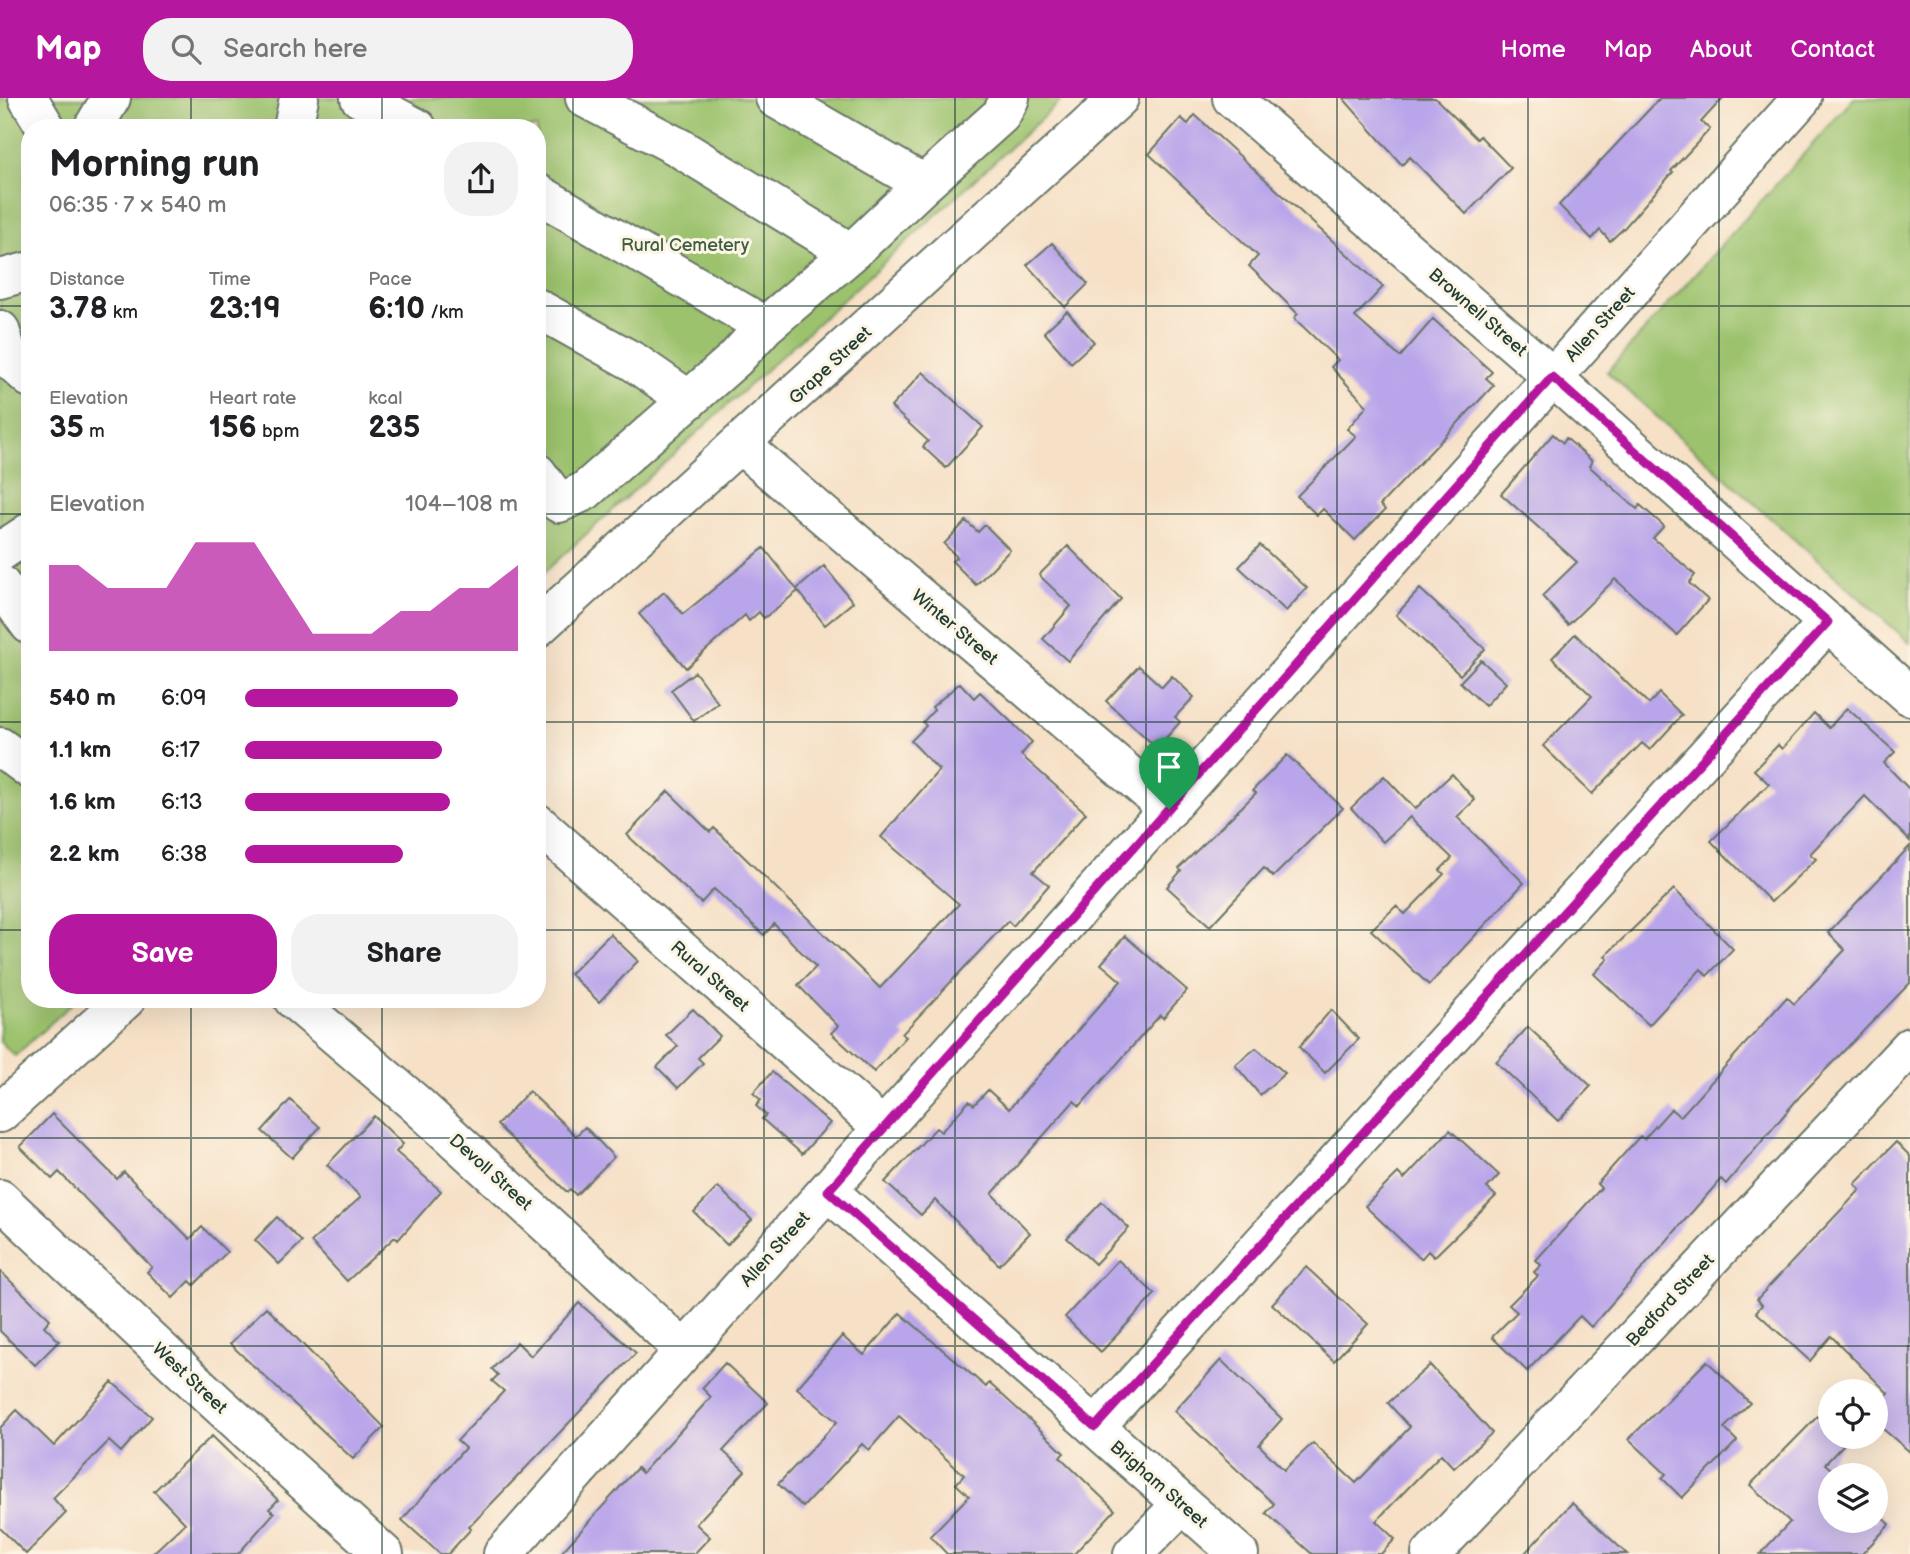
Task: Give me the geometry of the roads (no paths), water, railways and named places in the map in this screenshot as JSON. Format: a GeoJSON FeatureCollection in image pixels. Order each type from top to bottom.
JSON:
{"type":"FeatureCollection","features":[{"type":"Feature","properties":{"kind":"street"},"geometry":{"type":"LineString","coordinates":[[28,98],[41,119]]}},
{"type":"Feature","properties":{"kind":"street"},"geometry":{"type":"LineString","coordinates":[[98,119],[111,98]]}},
{"type":"Feature","properties":{"kind":"street"},"geometry":{"type":"LineString","coordinates":[[295,119],[299,98]]}},
{"type":"Feature","properties":{"kind":"street"},"geometry":{"type":"LineString","coordinates":[[360,98],[400,119]]}},
{"type":"Feature","properties":{"kind":"street"},"geometry":{"type":"LineString","coordinates":[[585,98],[678,147],[851,253]]}},
{"type":"Feature","properties":{"kind":"street"},"geometry":{"type":"LineString","coordinates":[[775,98],[924,184]]}},
{"type":"Feature","properties":{"kind":"street"},"geometry":{"type":"LineString","coordinates":[[546,496],[585,491],[735,359],[765,326],[851,253],[1001,115],[1010,98]]}},
{"type":"Feature","properties":{"kind":"street","name":"Grape Street"},"geometry":{"type":"LineString","coordinates":[[546,620],[1119,98]]}},
{"type":"Feature","properties":{"kind":"street","name":"Brownell Street"},"geometry":{"type":"LineString","coordinates":[[1232,98],[1552,377],[1910,696]]}},
{"type":"Feature","properties":{"kind":"street","name":"Allen Street"},"geometry":{"type":"LineString","coordinates":[[503,1554],[1802,98]]}},
{"type":"Feature","properties":{"kind":"street"},"geometry":{"type":"LineString","coordinates":[[546,198],[765,326]]}},
{"type":"Feature","properties":{"kind":"street"},"geometry":{"type":"LineString","coordinates":[[0,279],[21,273]]}},
{"type":"Feature","properties":{"kind":"street"},"geometry":{"type":"LineString","coordinates":[[546,313],[634,362],[689,400]]}},
{"type":"Feature","properties":{"kind":"street","name":"Winter Street"},"geometry":{"type":"LineString","coordinates":[[741,445],[1169,809]]}},
{"type":"Feature","properties":{"kind":"street"},"geometry":{"type":"LineString","coordinates":[[0,552],[21,538]]}},
{"type":"Feature","properties":{"kind":"street"},"geometry":{"type":"LineString","coordinates":[[0,584],[21,613]]}},
{"type":"Feature","properties":{"kind":"street"},"geometry":{"type":"LineString","coordinates":[[1095,1427],[1828,622]]}},
{"type":"Feature","properties":{"kind":"street"},"geometry":{"type":"LineString","coordinates":[[0,747],[21,762]]}},
{"type":"Feature","properties":{"kind":"street","name":"Rural Street"},"geometry":{"type":"LineString","coordinates":[[546,831],[883,1128]]}},
{"type":"Feature","properties":{"kind":"street"},"geometry":{"type":"LineString","coordinates":[[0,1113],[116,1008]]}},
{"type":"Feature","properties":{"kind":"street","name":"Devoll Street"},"geometry":{"type":"LineString","coordinates":[[303,1008],[415,1104],[684,1350]]}},
{"type":"Feature","properties":{"kind":"street","name":"Bedford Street"},"geometry":{"type":"LineString","coordinates":[[1431,1554],[1910,1047]]}},
{"type":"Feature","properties":{"kind":"street","name":"Brigham Street"},"geometry":{"type":"LineString","coordinates":[[828,1191],[1239,1554]]}},
{"type":"Feature","properties":{"kind":"street","name":"West Street"},"geometry":{"type":"LineString","coordinates":[[0,1199],[216,1402],[384,1554]]}},
{"type":"Feature","properties":{"kind":"street"},"geometry":{"type":"LineString","coordinates":[[1133,1554],[1182,1504]]}},
{"type":"Feature","properties":{"kind":"park label","name":"Rural Cemetery"},"geometry":{"type":"Point","coordinates":[685,245]}}]}
